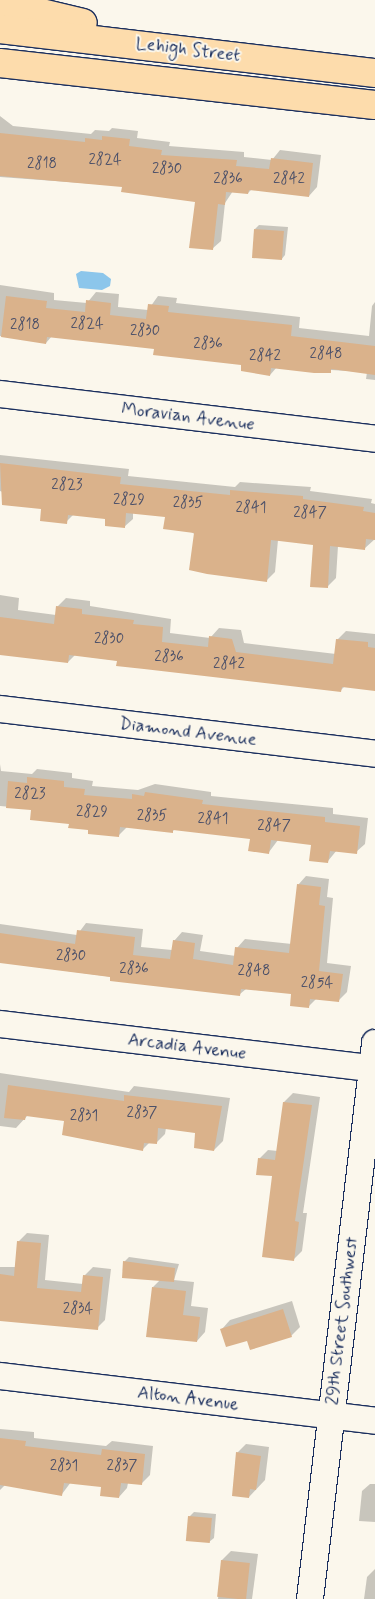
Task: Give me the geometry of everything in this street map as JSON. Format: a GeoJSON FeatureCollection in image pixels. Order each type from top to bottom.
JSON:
{"type":"FeatureCollection","features":[{"type":"Feature","properties":{"kind":"highway"},"geometry":{"type":"LineString","coordinates":[[0,3],[199,50]]}},
{"type":"Feature","properties":{"kind":"highway","name":"Lehigh Street"},"geometry":{"type":"LineString","coordinates":[[0,29],[199,50],[375,73]]}},
{"type":"Feature","properties":{"kind":"highway","name":"Lehigh Street"},"geometry":{"type":"LineString","coordinates":[[0,63],[375,105]]}},
{"type":"Feature","properties":{"kind":"street","name":"Moravian Avenue"},"geometry":{"type":"LineString","coordinates":[[0,394],[375,439]]}},
{"type":"Feature","properties":{"kind":"street","name":"Diamond Avenue"},"geometry":{"type":"LineString","coordinates":[[0,709],[375,754]]}},
{"type":"Feature","properties":{"kind":"street","name":"Arcadia Avenue"},"geometry":{"type":"LineString","coordinates":[[0,1024],[374,1069]]}},
{"type":"Feature","properties":{"kind":"street","name":"29th Street Southwest"},"geometry":{"type":"LineString","coordinates":[[310,1599],[374,1069],[375,1043]]}},
{"type":"Feature","properties":{"kind":"street","name":"Alton Avenue"},"geometry":{"type":"LineString","coordinates":[[0,1376],[375,1421]]}},
{"type":"Feature","properties":{"kind":"water"},"geometry":{"type":"Polygon","coordinates":[[[81,271],[103,273],[111,279],[110,286],[102,290],[79,288],[76,274],[81,271]]]}},
{"type":"Feature","properties":{"kind":"building"},"geometry":{"type":"Polygon","coordinates":[[[0,133],[85,142],[85,138],[102,140],[102,136],[130,139],[129,146],[162,150],[161,155],[237,160],[236,166],[269,169],[271,158],[313,163],[309,197],[249,190],[248,194],[226,192],[225,205],[218,204],[213,250],[189,248],[195,202],[121,192],[122,187],[0,176],[0,133]]]}},
{"type":"Feature","properties":{"kind":"building"},"geometry":{"type":"Polygon","coordinates":[[[254,229],[284,231],[282,260],[252,258],[254,229]]]}},
{"type":"Feature","properties":{"kind":"building"},"geometry":{"type":"Polygon","coordinates":[[[6,296],[47,301],[46,308],[85,312],[86,300],[111,303],[110,315],[146,319],[148,304],[169,306],[168,312],[292,325],[291,336],[375,346],[375,375],[331,369],[331,373],[314,373],[271,368],[270,376],[241,371],[241,365],[153,355],[154,349],[47,337],[46,344],[1,337],[6,296]]]}},
{"type":"Feature","properties":{"kind":"building"},"geometry":{"type":"Polygon","coordinates":[[[0,463],[121,477],[120,484],[230,495],[230,490],[303,496],[303,499],[364,507],[363,511],[375,513],[375,540],[366,539],[365,550],[330,546],[328,588],[310,587],[313,545],[271,540],[267,582],[207,574],[189,570],[194,533],[163,529],[165,517],[126,513],[125,528],[105,526],[105,519],[68,515],[67,524],[40,521],[41,509],[2,505],[0,463]]]}},
{"type":"Feature","properties":{"kind":"building"},"geometry":{"type":"Polygon","coordinates":[[[56,606],[82,609],[82,614],[134,620],[133,624],[163,627],[162,642],[208,647],[209,636],[232,639],[236,652],[333,664],[336,639],[368,642],[368,647],[375,648],[375,691],[342,687],[341,692],[116,666],[117,661],[69,655],[68,663],[0,655],[0,617],[54,624],[56,606]]]}},
{"type":"Feature","properties":{"kind":"building"},"geometry":{"type":"Polygon","coordinates":[[[27,777],[64,781],[64,787],[85,789],[84,795],[132,799],[132,794],[144,796],[145,792],[203,800],[202,804],[325,817],[325,822],[360,826],[357,854],[330,851],[328,863],[309,861],[311,845],[271,840],[269,854],[248,851],[250,839],[173,830],[173,833],[120,827],[119,837],[88,834],[88,830],[68,828],[69,824],[30,820],[31,810],[6,808],[8,781],[27,783],[27,777]]]}},
{"type":"Feature","properties":{"kind":"building"},"geometry":{"type":"Polygon","coordinates":[[[297,884],[321,887],[319,905],[325,906],[319,971],[343,974],[339,1002],[310,999],[309,1008],[290,1006],[291,994],[241,989],[240,996],[110,981],[110,977],[0,963],[0,933],[75,944],[77,930],[135,937],[133,955],[170,959],[173,940],[195,943],[193,959],[233,965],[235,947],[289,953],[297,884]]]}},
{"type":"Feature","properties":{"kind":"building"},"geometry":{"type":"Polygon","coordinates":[[[8,1085],[124,1101],[124,1095],[222,1106],[214,1151],[194,1148],[195,1133],[158,1128],[157,1144],[144,1143],[143,1151],[62,1135],[64,1121],[26,1116],[25,1120],[4,1118],[8,1085]]]}},
{"type":"Feature","properties":{"kind":"building"},"geometry":{"type":"Polygon","coordinates":[[[283,1102],[312,1105],[295,1221],[299,1222],[294,1261],[262,1257],[272,1176],[256,1175],[258,1158],[275,1160],[283,1102]]]}},
{"type":"Feature","properties":{"kind":"building"},"geometry":{"type":"Polygon","coordinates":[[[17,1241],[41,1243],[37,1288],[81,1292],[83,1275],[103,1277],[98,1330],[0,1321],[0,1274],[14,1276],[17,1241]]]}},
{"type":"Feature","properties":{"kind":"building"},"geometry":{"type":"Polygon","coordinates":[[[123,1261],[175,1268],[174,1282],[122,1278],[123,1261]]]}},
{"type":"Feature","properties":{"kind":"building"},"geometry":{"type":"Polygon","coordinates":[[[152,1287],[186,1291],[183,1315],[200,1317],[197,1342],[146,1337],[152,1287]]]}},
{"type":"Feature","properties":{"kind":"building"},"geometry":{"type":"Polygon","coordinates":[[[283,1309],[292,1337],[250,1350],[247,1341],[226,1347],[220,1329],[283,1309]]]}},
{"type":"Feature","properties":{"kind":"building"},"geometry":{"type":"Polygon","coordinates":[[[0,1438],[26,1441],[25,1446],[101,1455],[102,1449],[145,1454],[142,1485],[121,1483],[119,1498],[100,1496],[101,1487],[64,1483],[62,1496],[0,1485],[0,1438]]]}},
{"type":"Feature","properties":{"kind":"building"},"geometry":{"type":"Polygon","coordinates":[[[236,1452],[261,1456],[256,1490],[250,1489],[249,1498],[232,1496],[236,1452]]]}},
{"type":"Feature","properties":{"kind":"building"},"geometry":{"type":"Polygon","coordinates":[[[188,1516],[212,1518],[210,1543],[186,1541],[188,1516]]]}},
{"type":"Feature","properties":{"kind":"building"},"geometry":{"type":"Polygon","coordinates":[[[221,1560],[250,1563],[246,1599],[217,1597],[221,1560]]]}}]}
